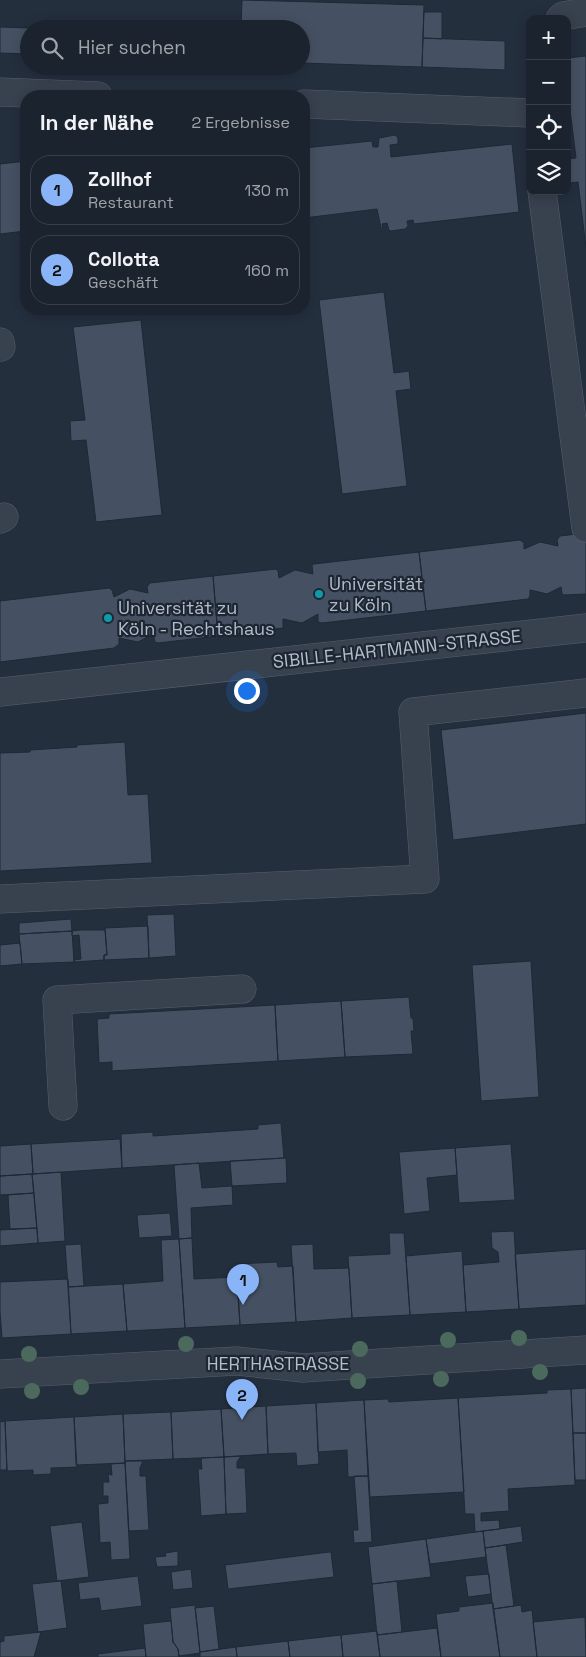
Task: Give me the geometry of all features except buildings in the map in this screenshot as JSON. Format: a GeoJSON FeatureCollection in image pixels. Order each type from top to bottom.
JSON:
{"type":"FeatureCollection","features":[{"type":"Feature","properties":{"kind":"street"},"geometry":{"type":"LineString","coordinates":[[569,15],[586,12]]}},
{"type":"Feature","properties":{"kind":"street"},"geometry":{"type":"LineString","coordinates":[[0,92],[20,93]]}},
{"type":"Feature","properties":{"kind":"street"},"geometry":{"type":"LineString","coordinates":[[310,104],[526,113]]}},
{"type":"Feature","properties":{"kind":"street"},"geometry":{"type":"LineString","coordinates":[[543,195],[586,528]]}},
{"type":"Feature","properties":{"kind":"street","name":"SIBILLE-HARTMANN-STRASSE"},"geometry":{"type":"LineString","coordinates":[[0,692],[586,628]]}},
{"type":"Feature","properties":{"kind":"street"},"geometry":{"type":"LineString","coordinates":[[0,899],[425,878],[413,712],[586,693]]}},
{"type":"Feature","properties":{"kind":"street"},"geometry":{"type":"LineString","coordinates":[[63,1106],[57,1000],[242,989]]}},
{"type":"Feature","properties":{"kind":"street","name":"HERTHASTRASSE"},"geometry":{"type":"LineString","coordinates":[[0,1374],[237,1361],[303,1368],[586,1350]]}},
{"type":"Feature","properties":{"kind":"place","name":"Universität zu Köln"},"geometry":{"type":"Point","coordinates":[319,594]}},
{"type":"Feature","properties":{"kind":"place","name":"Universität zu Köln - Rechtshaus"},"geometry":{"type":"Point","coordinates":[108,618]}},
{"type":"Feature","properties":{"kind":"place","name":"Zollhof"},"geometry":{"type":"Point","coordinates":[243,1305]}},
{"type":"Feature","properties":{"kind":"place","name":"Collotta"},"geometry":{"type":"Point","coordinates":[242,1420]}}]}
